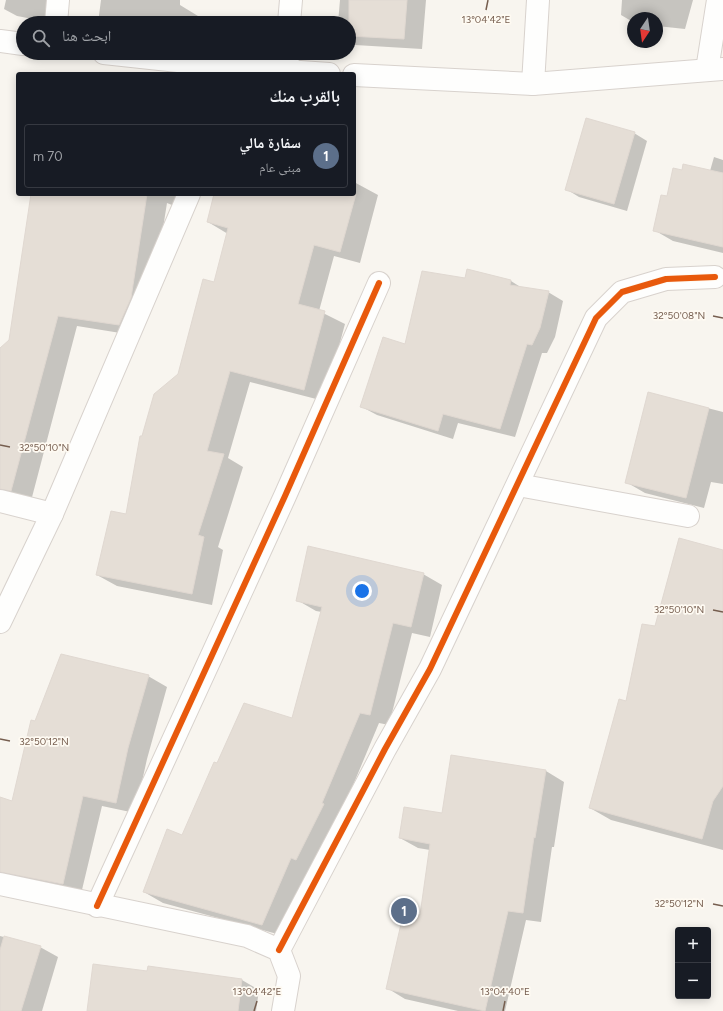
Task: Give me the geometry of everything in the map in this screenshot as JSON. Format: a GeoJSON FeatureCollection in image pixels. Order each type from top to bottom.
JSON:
{"type":"FeatureCollection","features":[{"type":"Feature","properties":{"kind":"street"},"geometry":{"type":"LineString","coordinates":[[57,16],[58,0]]}},
{"type":"Feature","properties":{"kind":"street"},"geometry":{"type":"LineString","coordinates":[[290,16],[291,0]]}},
{"type":"Feature","properties":{"kind":"street"},"geometry":{"type":"LineString","coordinates":[[533,84],[538,0]]}},
{"type":"Feature","properties":{"kind":"street"},"geometry":{"type":"LineString","coordinates":[[356,75],[533,84],[715,69],[718,0]]}},
{"type":"Feature","properties":{"kind":"street"},"geometry":{"type":"LineString","coordinates":[[0,41],[16,43]]}},
{"type":"Feature","properties":{"kind":"street"},"geometry":{"type":"LineString","coordinates":[[158,60],[242,71],[287,62],[322,72]]}},
{"type":"Feature","properties":{"kind":"street"},"geometry":{"type":"LineString","coordinates":[[0,622],[52,514],[188,196]]}},
{"type":"Feature","properties":{"kind":"street"},"geometry":{"type":"LineString","coordinates":[[279,950],[385,749],[430,669],[596,318],[622,292],[666,279],[715,277]]}},
{"type":"Feature","properties":{"kind":"street"},"geometry":{"type":"LineString","coordinates":[[97,906],[285,496],[379,283]]}},
{"type":"Feature","properties":{"kind":"street"},"geometry":{"type":"LineString","coordinates":[[518,485],[688,516]]}},
{"type":"Feature","properties":{"kind":"street"},"geometry":{"type":"LineString","coordinates":[[0,501],[52,514]]}},
{"type":"Feature","properties":{"kind":"street"},"geometry":{"type":"LineString","coordinates":[[0,884],[97,906],[247,936],[279,950],[290,976],[283,1011]]}},
{"type":"Feature","properties":{"kind":"building"},"geometry":{"type":"Polygon","coordinates":[[[349,0],[407,0],[404,39],[356,36],[356,16],[349,16],[349,0]]]}},
{"type":"Feature","properties":{"kind":"building"},"geometry":{"type":"Polygon","coordinates":[[[586,118],[635,132],[614,204],[565,190],[586,118]]]}},
{"type":"Feature","properties":{"kind":"building"},"geometry":{"type":"Polygon","coordinates":[[[683,164],[723,173],[723,247],[653,231],[661,195],[667,196],[673,168],[682,170],[683,164]]]}},
{"type":"Feature","properties":{"kind":"building"},"geometry":{"type":"Polygon","coordinates":[[[31,196],[147,196],[131,298],[119,325],[58,316],[11,491],[0,489],[0,348],[9,340],[31,196]]]}},
{"type":"Feature","properties":{"kind":"building"},"geometry":{"type":"Polygon","coordinates":[[[214,196],[355,196],[340,252],[314,245],[298,304],[325,311],[304,390],[230,371],[207,451],[224,454],[198,535],[204,537],[192,594],[96,575],[111,511],[126,514],[140,436],[142,436],[154,394],[178,374],[203,279],[214,282],[228,228],[207,222],[214,196]]]}},
{"type":"Feature","properties":{"kind":"building"},"geometry":{"type":"Polygon","coordinates":[[[467,269],[511,280],[510,285],[549,291],[540,328],[532,345],[527,344],[500,429],[443,414],[438,431],[360,407],[383,337],[405,344],[422,271],[465,278],[467,269]]]}},
{"type":"Feature","properties":{"kind":"building"},"geometry":{"type":"Polygon","coordinates":[[[648,392],[709,408],[686,498],[625,483],[648,392]]]}},
{"type":"Feature","properties":{"kind":"building"},"geometry":{"type":"Polygon","coordinates":[[[679,538],[723,550],[723,786],[713,801],[702,839],[589,808],[619,699],[626,701],[642,624],[655,626],[679,538]]]}},
{"type":"Feature","properties":{"kind":"building"},"geometry":{"type":"Polygon","coordinates":[[[308,546],[424,573],[411,627],[393,623],[370,715],[360,713],[322,803],[324,804],[296,860],[291,858],[262,925],[143,892],[167,829],[182,835],[214,762],[217,763],[244,703],[292,718],[322,607],[296,601],[308,546]]]}},
{"type":"Feature","properties":{"kind":"building"},"geometry":{"type":"Polygon","coordinates":[[[61,654],[149,675],[128,748],[116,803],[83,796],[63,884],[0,872],[0,797],[12,801],[31,720],[35,721],[61,654]]]}},
{"type":"Feature","properties":{"kind":"building"},"geometry":{"type":"Polygon","coordinates":[[[451,755],[546,770],[535,838],[534,837],[523,913],[508,911],[485,1011],[386,989],[404,911],[420,915],[430,844],[399,838],[404,807],[442,813],[451,755]]]}},
{"type":"Feature","properties":{"kind":"building"},"geometry":{"type":"Polygon","coordinates":[[[4,936],[41,946],[21,1011],[0,1011],[0,950],[4,936]]]}},
{"type":"Feature","properties":{"kind":"building"},"geometry":{"type":"Polygon","coordinates":[[[93,964],[147,971],[148,966],[242,979],[238,1011],[87,1011],[93,964]]]}},
{"type":"Feature","properties":{"kind":"cycle path"},"geometry":{"type":"LineString","coordinates":[[279,950],[385,749],[430,669],[596,318],[622,292],[666,279],[715,277]]}},
{"type":"Feature","properties":{"kind":"cycle path"},"geometry":{"type":"LineString","coordinates":[[97,906],[285,496],[379,283]]}},
{"type":"Feature","properties":{"kind":"place","name":"سفارة مالي"},"geometry":{"type":"Point","coordinates":[404,911]}}]}
